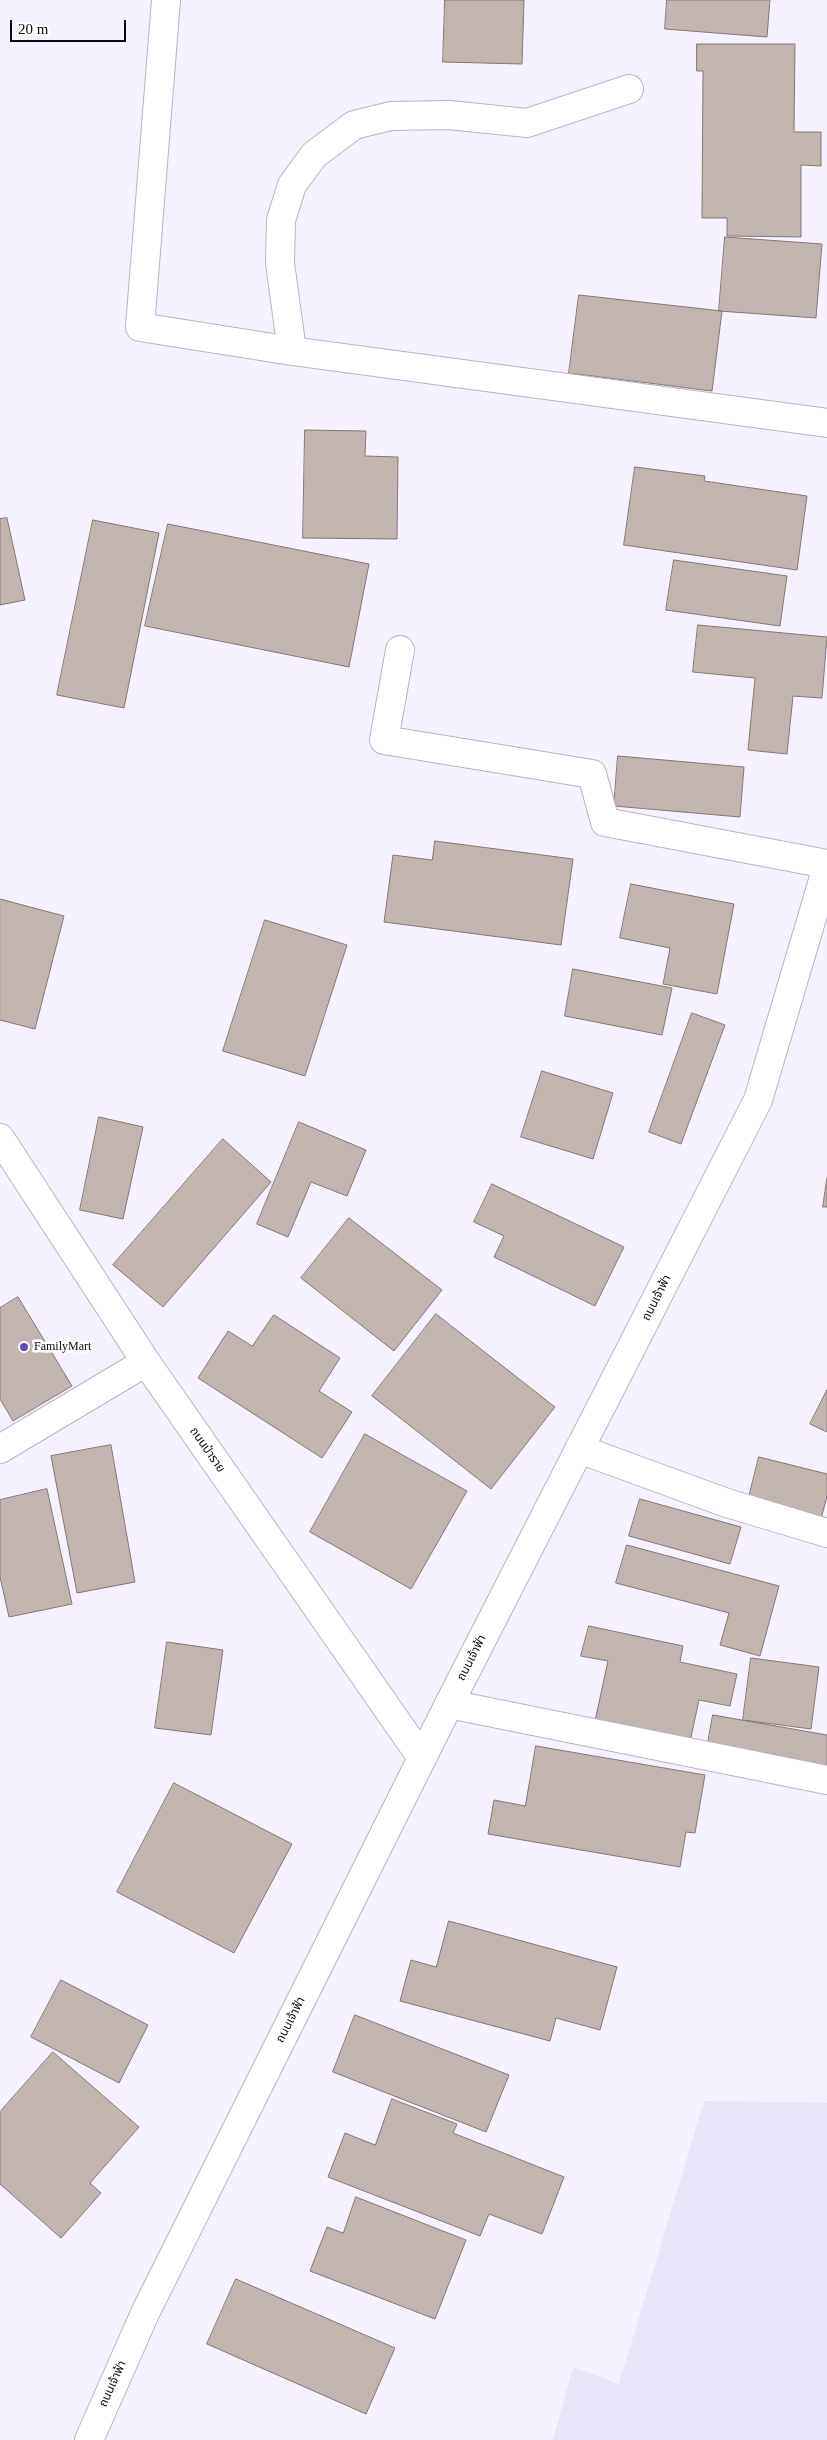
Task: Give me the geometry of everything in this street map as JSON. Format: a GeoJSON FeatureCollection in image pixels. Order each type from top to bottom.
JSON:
{"type":"FeatureCollection","features":[{"type":"Feature","properties":{"kind":"street"},"geometry":{"type":"LineString","coordinates":[[166,0],[140,327],[292,351],[827,423]]}},
{"type":"Feature","properties":{"kind":"street"},"geometry":{"type":"LineString","coordinates":[[292,351],[280,263],[281,220],[292,185],[314,155],[354,125],[391,116],[450,115],[527,123],[629,90]]}},
{"type":"Feature","properties":{"kind":"street"},"geometry":{"type":"LineString","coordinates":[[400,650],[384,740],[592,774],[605,822],[827,865]]}},
{"type":"Feature","properties":{"kind":"street","name":"ถนนเจ้าฟ้า"},"geometry":{"type":"LineString","coordinates":[[89,2440],[146,2311],[422,1758],[758,1100],[827,865]]}},
{"type":"Feature","properties":{"kind":"street","name":"ถนนป่าราย"},"geometry":{"type":"LineString","coordinates":[[0,1138],[146,1362],[422,1758]]}},
{"type":"Feature","properties":{"kind":"street"},"geometry":{"type":"LineString","coordinates":[[0,1450],[146,1362]]}},
{"type":"Feature","properties":{"kind":"street"},"geometry":{"type":"LineString","coordinates":[[579,1449],[727,1503],[827,1533]]}},
{"type":"Feature","properties":{"kind":"street"},"geometry":{"type":"LineString","coordinates":[[449,1704],[827,1780]]}},
{"type":"Feature","properties":{"kind":"shaded area"},"geometry":{"type":"Polygon","coordinates":[[[704,2101],[827,2103],[827,2440],[553,2440],[573,2367],[619,2384],[704,2101]]]}},
{"type":"Feature","properties":{"kind":"building"},"geometry":{"type":"Polygon","coordinates":[[[445,0],[524,0],[522,64],[443,62],[445,0]]]}},
{"type":"Feature","properties":{"kind":"building"},"geometry":{"type":"Polygon","coordinates":[[[667,0],[770,0],[767,37],[665,29],[667,0]]]}},
{"type":"Feature","properties":{"kind":"building"},"geometry":{"type":"Polygon","coordinates":[[[697,44],[795,44],[794,132],[821,132],[821,166],[801,165],[801,237],[727,236],[727,218],[702,218],[703,71],[697,71],[697,44]]]}},
{"type":"Feature","properties":{"kind":"building"},"geometry":{"type":"Polygon","coordinates":[[[725,237],[822,244],[816,318],[719,311],[725,237]]]}},
{"type":"Feature","properties":{"kind":"building"},"geometry":{"type":"Polygon","coordinates":[[[579,295],[722,311],[712,391],[569,373],[579,295]]]}},
{"type":"Feature","properties":{"kind":"building"},"geometry":{"type":"Polygon","coordinates":[[[305,430],[366,431],[365,456],[398,457],[397,539],[303,538],[305,430]]]}},
{"type":"Feature","properties":{"kind":"building"},"geometry":{"type":"Polygon","coordinates":[[[635,467],[705,476],[704,481],[807,496],[797,570],[624,545],[635,467]]]}},
{"type":"Feature","properties":{"kind":"building"},"geometry":{"type":"Polygon","coordinates":[[[7,518],[25,600],[0,605],[0,519],[7,518]]]}},
{"type":"Feature","properties":{"kind":"building"},"geometry":{"type":"Polygon","coordinates":[[[93,520],[159,533],[124,708],[57,695],[93,520]]]}},
{"type":"Feature","properties":{"kind":"building"},"geometry":{"type":"Polygon","coordinates":[[[168,524],[369,564],[349,667],[145,626],[168,524]]]}},
{"type":"Feature","properties":{"kind":"building"},"geometry":{"type":"Polygon","coordinates":[[[674,560],[787,576],[780,626],[666,610],[674,560]]]}},
{"type":"Feature","properties":{"kind":"building"},"geometry":{"type":"Polygon","coordinates":[[[698,625],[827,637],[822,698],[793,696],[787,754],[748,750],[755,678],[693,672],[698,625]]]}},
{"type":"Feature","properties":{"kind":"building"},"geometry":{"type":"Polygon","coordinates":[[[618,756],[744,767],[740,817],[614,806],[618,756]]]}},
{"type":"Feature","properties":{"kind":"building"},"geometry":{"type":"Polygon","coordinates":[[[435,841],[573,859],[561,945],[384,922],[393,855],[432,860],[435,841]]]}},
{"type":"Feature","properties":{"kind":"building"},"geometry":{"type":"Polygon","coordinates":[[[631,884],[734,904],[717,994],[663,984],[670,948],[620,938],[631,884]]]}},
{"type":"Feature","properties":{"kind":"building"},"geometry":{"type":"Polygon","coordinates":[[[0,899],[64,916],[35,1029],[0,1020],[0,899]]]}},
{"type":"Feature","properties":{"kind":"building"},"geometry":{"type":"Polygon","coordinates":[[[265,920],[347,945],[305,1076],[223,1051],[265,920]]]}},
{"type":"Feature","properties":{"kind":"building"},"geometry":{"type":"Polygon","coordinates":[[[573,969],[672,988],[662,1035],[565,1016],[573,969]]]}},
{"type":"Feature","properties":{"kind":"building"},"geometry":{"type":"Polygon","coordinates":[[[692,1013],[725,1025],[681,1144],[649,1132],[692,1013]]]}},
{"type":"Feature","properties":{"kind":"building"},"geometry":{"type":"Polygon","coordinates":[[[542,1071],[613,1093],[593,1159],[521,1137],[542,1071]]]}},
{"type":"Feature","properties":{"kind":"building"},"geometry":{"type":"Polygon","coordinates":[[[99,1117],[143,1127],[123,1219],[80,1210],[99,1117]]]}},
{"type":"Feature","properties":{"kind":"building"},"geometry":{"type":"Polygon","coordinates":[[[299,1122],[366,1150],[347,1196],[311,1182],[288,1237],[257,1224],[299,1122]]]}},
{"type":"Feature","properties":{"kind":"building"},"geometry":{"type":"Polygon","coordinates":[[[223,1139],[271,1182],[163,1307],[113,1265],[223,1139]]]}},
{"type":"Feature","properties":{"kind":"building"},"geometry":{"type":"Polygon","coordinates":[[[827,1178],[827,1207],[823,1207],[827,1178]]]}},
{"type":"Feature","properties":{"kind":"building"},"geometry":{"type":"Polygon","coordinates":[[[492,1184],[624,1247],[595,1306],[494,1257],[504,1236],[474,1222],[492,1184]]]}},
{"type":"Feature","properties":{"kind":"building"},"geometry":{"type":"Polygon","coordinates":[[[349,1218],[442,1290],[394,1351],[301,1278],[349,1218]]]}},
{"type":"Feature","properties":{"kind":"building","name":"FamilyMart"},"geometry":{"type":"Polygon","coordinates":[[[18,1297],[72,1386],[13,1421],[0,1399],[0,1308],[18,1297]]]}},
{"type":"Feature","properties":{"kind":"building"},"geometry":{"type":"Polygon","coordinates":[[[436,1314],[555,1407],[491,1489],[372,1396],[436,1314]]]}},
{"type":"Feature","properties":{"kind":"building"},"geometry":{"type":"Polygon","coordinates":[[[274,1315],[340,1358],[319,1391],[352,1412],[322,1458],[198,1378],[228,1331],[252,1346],[274,1315]]]}},
{"type":"Feature","properties":{"kind":"building"},"geometry":{"type":"Polygon","coordinates":[[[827,1390],[827,1432],[810,1424],[827,1390]]]}},
{"type":"Feature","properties":{"kind":"building"},"geometry":{"type":"Polygon","coordinates":[[[365,1434],[467,1491],[411,1589],[310,1532],[365,1434]]]}},
{"type":"Feature","properties":{"kind":"building"},"geometry":{"type":"Polygon","coordinates":[[[111,1445],[135,1582],[77,1593],[51,1456],[111,1445]]]}},
{"type":"Feature","properties":{"kind":"building"},"geometry":{"type":"Polygon","coordinates":[[[759,1457],[827,1474],[827,1496],[820,1523],[747,1505],[759,1457]]]}},
{"type":"Feature","properties":{"kind":"building"},"geometry":{"type":"Polygon","coordinates":[[[47,1489],[72,1604],[9,1617],[0,1577],[0,1500],[47,1489]]]}},
{"type":"Feature","properties":{"kind":"building"},"geometry":{"type":"Polygon","coordinates":[[[640,1499],[741,1527],[730,1564],[629,1536],[640,1499]]]}},
{"type":"Feature","properties":{"kind":"building"},"geometry":{"type":"Polygon","coordinates":[[[627,1545],[779,1586],[760,1656],[720,1645],[729,1613],[616,1583],[627,1545]]]}},
{"type":"Feature","properties":{"kind":"building"},"geometry":{"type":"Polygon","coordinates":[[[589,1626],[683,1646],[680,1662],[737,1674],[730,1706],[699,1700],[690,1742],[595,1721],[608,1661],[581,1656],[589,1626]]]}},
{"type":"Feature","properties":{"kind":"building"},"geometry":{"type":"Polygon","coordinates":[[[167,1642],[223,1650],[211,1735],[155,1728],[167,1642]]]}},
{"type":"Feature","properties":{"kind":"building"},"geometry":{"type":"Polygon","coordinates":[[[751,1658],[819,1667],[811,1729],[743,1720],[751,1658]]]}},
{"type":"Feature","properties":{"kind":"building"},"geometry":{"type":"Polygon","coordinates":[[[713,1715],[827,1735],[827,1769],[707,1748],[713,1715]]]}},
{"type":"Feature","properties":{"kind":"building"},"geometry":{"type":"Polygon","coordinates":[[[536,1746],[705,1775],[695,1833],[686,1832],[680,1867],[488,1834],[494,1800],[525,1806],[536,1746]]]}},
{"type":"Feature","properties":{"kind":"building"},"geometry":{"type":"Polygon","coordinates":[[[174,1783],[292,1844],[234,1953],[117,1892],[174,1783]]]}},
{"type":"Feature","properties":{"kind":"building"},"geometry":{"type":"Polygon","coordinates":[[[449,1921],[617,1967],[600,2030],[556,2018],[550,2041],[400,2001],[411,1960],[436,1967],[449,1921]]]}},
{"type":"Feature","properties":{"kind":"building"},"geometry":{"type":"Polygon","coordinates":[[[61,1980],[148,2025],[119,2083],[31,2037],[61,1980]]]}},
{"type":"Feature","properties":{"kind":"building"},"geometry":{"type":"Polygon","coordinates":[[[355,2015],[509,2075],[486,2132],[333,2072],[355,2015]]]}},
{"type":"Feature","properties":{"kind":"building"},"geometry":{"type":"Polygon","coordinates":[[[53,2052],[139,2127],[90,2183],[101,2193],[61,2238],[0,2184],[0,2112],[53,2052]]]}},
{"type":"Feature","properties":{"kind":"building"},"geometry":{"type":"Polygon","coordinates":[[[392,2099],[457,2124],[453,2133],[564,2177],[542,2234],[489,2214],[480,2236],[328,2177],[345,2133],[375,2145],[392,2099]]]}},
{"type":"Feature","properties":{"kind":"building"},"geometry":{"type":"Polygon","coordinates":[[[356,2197],[466,2240],[435,2319],[310,2271],[327,2227],[343,2233],[356,2197]]]}},
{"type":"Feature","properties":{"kind":"building"},"geometry":{"type":"Polygon","coordinates":[[[236,2279],[395,2348],[366,2414],[207,2344],[236,2279]]]}},
{"type":"Feature","properties":{"kind":"place","name":"FamilyMart"},"geometry":{"type":"Point","coordinates":[24,1347]}}]}
